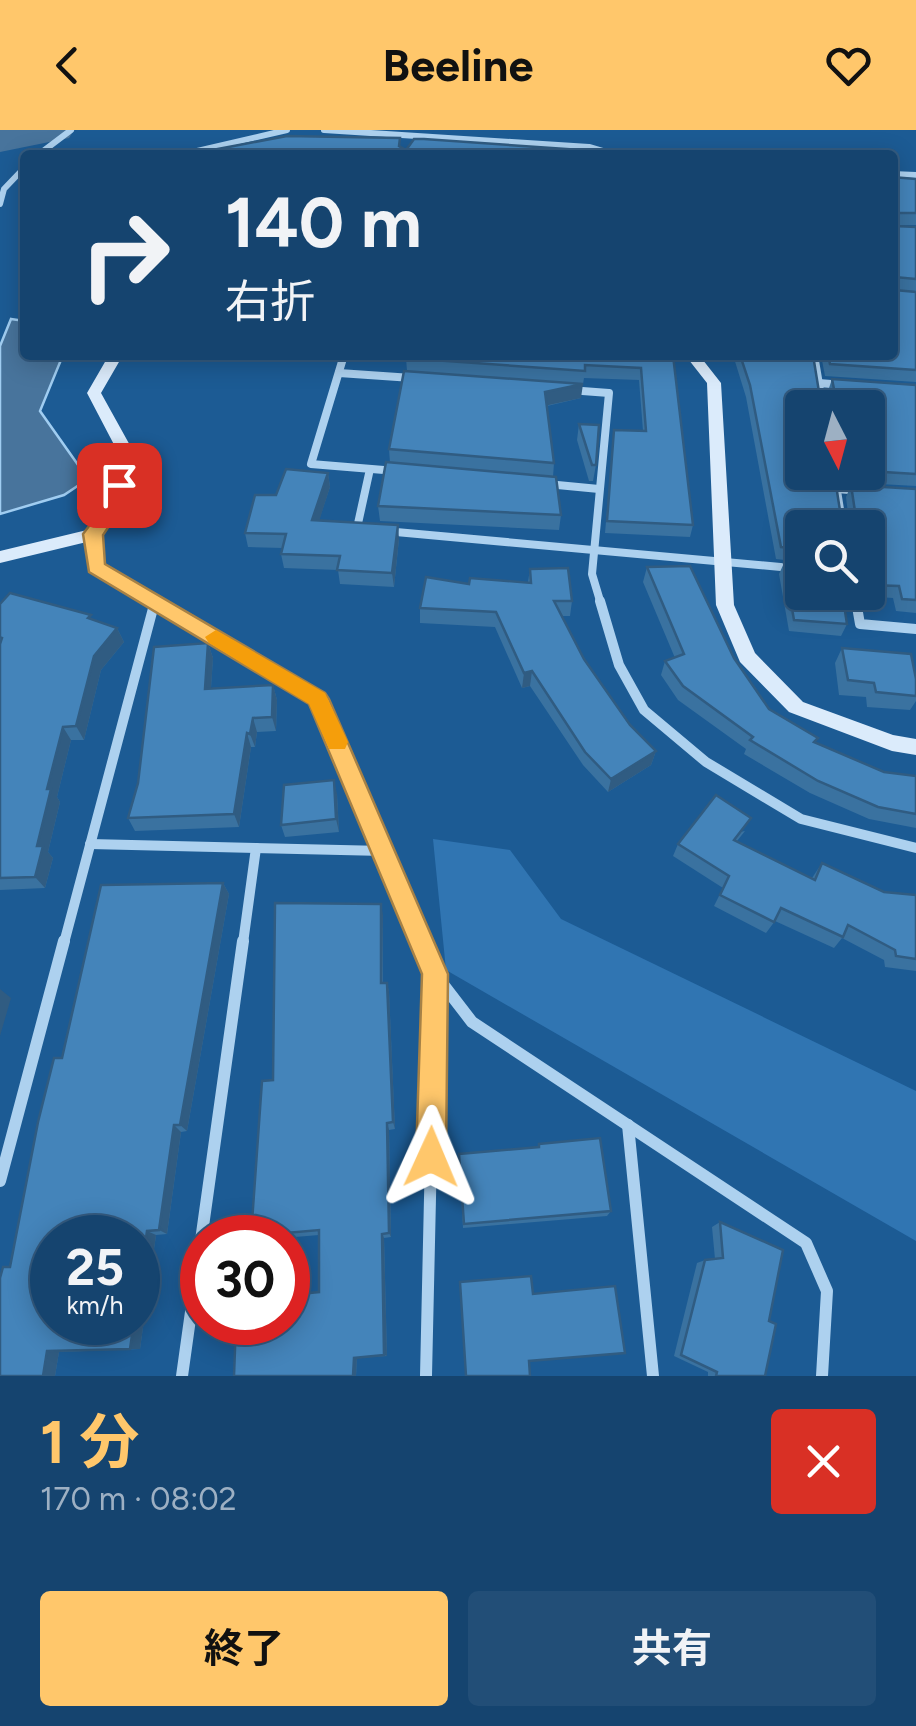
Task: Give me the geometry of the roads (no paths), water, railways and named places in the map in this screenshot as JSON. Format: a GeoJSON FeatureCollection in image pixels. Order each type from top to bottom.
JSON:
{"type":"FeatureCollection","features":[{"type":"Feature","properties":{"kind":"street"},"geometry":{"type":"LineString","coordinates":[[45,150],[71,130]]}},
{"type":"Feature","properties":{"kind":"street"},"geometry":{"type":"LineString","coordinates":[[201,150],[287,130]]}},
{"type":"Feature","properties":{"kind":"street"},"geometry":{"type":"LineString","coordinates":[[324,130],[599,150]]}},
{"type":"Feature","properties":{"kind":"street"},"geometry":{"type":"LineString","coordinates":[[408,150],[412,136]]}},
{"type":"Feature","properties":{"kind":"street"},"geometry":{"type":"LineString","coordinates":[[0,204],[4,189],[20,173]]}},
{"type":"Feature","properties":{"kind":"street"},"geometry":{"type":"LineString","coordinates":[[0,557],[93,534],[110,511],[128,458],[94,393],[113,360]]}},
{"type":"Feature","properties":{"kind":"street"},"geometry":{"type":"LineString","coordinates":[[343,360],[311,464],[408,472]]}},
{"type":"Feature","properties":{"kind":"street"},"geometry":{"type":"LineString","coordinates":[[696,360],[714,383],[725,605],[747,657],[796,708],[892,743],[916,747]]}},
{"type":"Feature","properties":{"kind":"street"},"geometry":{"type":"LineString","coordinates":[[815,360],[820,390]]}},
{"type":"Feature","properties":{"kind":"street"},"geometry":{"type":"LineString","coordinates":[[339,373],[416,379]]}},
{"type":"Feature","properties":{"kind":"street"},"geometry":{"type":"LineString","coordinates":[[819,384],[858,386]]}},
{"type":"Feature","properties":{"kind":"street"},"geometry":{"type":"LineString","coordinates":[[551,389],[609,393],[592,574],[618,665],[644,710],[706,762],[801,819],[916,848]]}},
{"type":"Feature","properties":{"kind":"street"},"geometry":{"type":"LineString","coordinates":[[370,469],[357,528],[785,567]]}},
{"type":"Feature","properties":{"kind":"street"},"geometry":{"type":"LineString","coordinates":[[542,484],[600,489]]}},
{"type":"Feature","properties":{"kind":"street"},"geometry":{"type":"LineString","coordinates":[[849,490],[876,492]]}},
{"type":"Feature","properties":{"kind":"street"},"geometry":{"type":"LineString","coordinates":[[93,534],[96,567],[318,699],[435,974],[472,1022],[806,1243],[827,1291],[822,1376]]}},
{"type":"Feature","properties":{"kind":"street"},"geometry":{"type":"LineString","coordinates":[[0,1181],[156,601]]}},
{"type":"Feature","properties":{"kind":"street"},"geometry":{"type":"LineString","coordinates":[[857,610],[860,624],[916,628]]}},
{"type":"Feature","properties":{"kind":"street"},"geometry":{"type":"LineString","coordinates":[[90,844],[384,852]]}},
{"type":"Feature","properties":{"kind":"street"},"geometry":{"type":"LineString","coordinates":[[182,1376],[256,848]]}},
{"type":"Feature","properties":{"kind":"street"},"geometry":{"type":"LineString","coordinates":[[426,1376],[435,974]]}},
{"type":"Feature","properties":{"kind":"street"},"geometry":{"type":"LineString","coordinates":[[628,1125],[653,1376]]}},
{"type":"Feature","properties":{"kind":"waterway"},"geometry":{"type":"LineString","coordinates":[[0,141],[56,130]]}}]}
